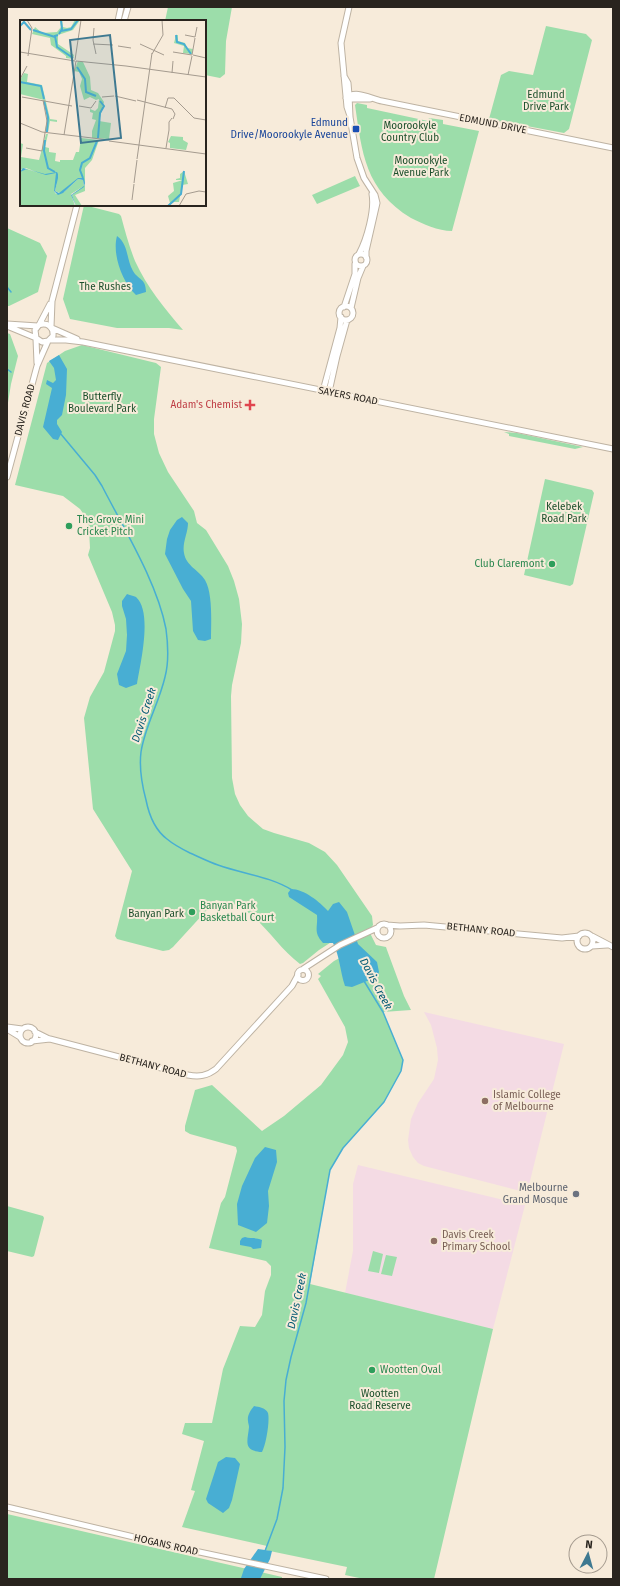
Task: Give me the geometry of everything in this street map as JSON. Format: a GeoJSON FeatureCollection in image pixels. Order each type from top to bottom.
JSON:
{"type":"FeatureCollection","features":[{"type":"Feature","properties":{"kind":"street"},"geometry":{"type":"LineString","coordinates":[[118,20],[121,7]]}},
{"type":"Feature","properties":{"kind":"street"},"geometry":{"type":"LineString","coordinates":[[124,20],[128,7]]}},
{"type":"Feature","properties":{"kind":"street"},"geometry":{"type":"LineString","coordinates":[[329,392],[347,320],[352,315],[351,308],[358,278],[363,266],[367,263],[366,251],[377,208],[376,199],[364,178],[357,158],[350,117],[347,110],[348,97],[344,76],[341,41],[349,7]]}},
{"type":"Feature","properties":{"kind":"street","name":"EDMUND DRIVE"},"geometry":{"type":"LineString","coordinates":[[348,97],[373,99],[613,148]]}},
{"type":"Feature","properties":{"kind":"street"},"geometry":{"type":"LineString","coordinates":[[323,391],[340,328],[340,311],[344,307],[355,274],[355,258],[359,254],[372,213],[373,200],[371,190]]}},
{"type":"Feature","properties":{"kind":"street"},"geometry":{"type":"LineString","coordinates":[[37,366],[53,333],[51,327],[52,301],[77,206]]}},
{"type":"Feature","properties":{"kind":"street"},"geometry":{"type":"LineString","coordinates":[[359,254],[366,257]]}},
{"type":"Feature","properties":{"kind":"street"},"geometry":{"type":"LineString","coordinates":[[355,264],[358,266],[363,266]]}},
{"type":"Feature","properties":{"kind":"street"},"geometry":{"type":"LineString","coordinates":[[37,366],[35,330],[52,301]]}},
{"type":"Feature","properties":{"kind":"street"},"geometry":{"type":"LineString","coordinates":[[344,307],[351,308]]}},
{"type":"Feature","properties":{"kind":"street"},"geometry":{"type":"LineString","coordinates":[[341,317],[347,320]]}},
{"type":"Feature","properties":{"kind":"street"},"geometry":{"type":"LineString","coordinates":[[7,325],[45,324],[51,327]]}},
{"type":"Feature","properties":{"kind":"street"},"geometry":{"type":"LineString","coordinates":[[7,325],[42,342],[49,341]]}},
{"type":"Feature","properties":{"kind":"street","name":"SAYERS ROAD"},"geometry":{"type":"LineString","coordinates":[[51,327],[83,342]]}},
{"type":"Feature","properties":{"kind":"street","name":"SAYERS ROAD"},"geometry":{"type":"LineString","coordinates":[[49,341],[66,340],[83,342],[613,449]]}},
{"type":"Feature","properties":{"kind":"street","name":"DAVIS ROAD"},"geometry":{"type":"LineString","coordinates":[[7,477],[37,366]]}},
{"type":"Feature","properties":{"kind":"street","name":"BETHANY ROAD"},"geometry":{"type":"LineString","coordinates":[[303,969],[315,963],[340,945],[363,936],[381,924],[400,926],[424,925],[562,938],[579,936]]}},
{"type":"Feature","properties":{"kind":"street"},"geometry":{"type":"LineString","coordinates":[[387,925],[390,928],[391,933]]}},
{"type":"Feature","properties":{"kind":"street","name":"BETHANY ROAD"},"geometry":{"type":"LineString","coordinates":[[363,936],[386,938],[400,926]]}},
{"type":"Feature","properties":{"kind":"street"},"geometry":{"type":"LineString","coordinates":[[377,928],[376,932],[379,937]]}},
{"type":"Feature","properties":{"kind":"street"},"geometry":{"type":"LineString","coordinates":[[585,933],[611,946],[592,946],[586,949],[579,946],[577,941],[579,936],[585,933]]}},
{"type":"Feature","properties":{"kind":"street"},"geometry":{"type":"LineString","coordinates":[[592,936],[594,941],[592,946]]}},
{"type":"Feature","properties":{"kind":"street","name":"BETHANY ROAD"},"geometry":{"type":"LineString","coordinates":[[562,938],[579,946]]}},
{"type":"Feature","properties":{"kind":"street","name":"BETHANY ROAD"},"geometry":{"type":"LineString","coordinates":[[308,974],[315,963]]}},
{"type":"Feature","properties":{"kind":"street"},"geometry":{"type":"LineString","coordinates":[[303,969],[307,971],[308,974],[308,978],[303,980],[300,979],[298,975],[303,969]]}},
{"type":"Feature","properties":{"kind":"street","name":"BETHANY ROAD"},"geometry":{"type":"LineString","coordinates":[[35,1032],[50,1039],[188,1075],[204,1076],[216,1068],[292,986],[298,975]]}},
{"type":"Feature","properties":{"kind":"street","name":"BETHANY ROAD"},"geometry":{"type":"LineString","coordinates":[[292,986],[303,980]]}},
{"type":"Feature","properties":{"kind":"street"},"geometry":{"type":"LineString","coordinates":[[7,1028],[30,1028],[35,1032],[35,1037],[32,1041],[26,1043],[7,1028]]}},
{"type":"Feature","properties":{"kind":"street"},"geometry":{"type":"LineString","coordinates":[[20,1037],[22,1029]]}},
{"type":"Feature","properties":{"kind":"street","name":"BETHANY ROAD"},"geometry":{"type":"LineString","coordinates":[[32,1041],[50,1039]]}},
{"type":"Feature","properties":{"kind":"street","name":"HOGANS ROAD"},"geometry":{"type":"LineString","coordinates":[[7,1507],[225,1558],[326,1579]]}},
{"type":"Feature","properties":{"kind":"shaded area","name":"Islamic College of Melbourne"},"geometry":{"type":"Polygon","coordinates":[[[424,1012],[564,1044],[528,1189],[524,1192],[424,1166],[418,1163],[413,1157],[409,1148],[408,1140],[411,1119],[418,1103],[434,1079],[438,1060],[437,1048],[431,1025],[424,1012]]]}},
{"type":"Feature","properties":{"kind":"shaded area","name":"Davis Creek Primary School"},"geometry":{"type":"Polygon","coordinates":[[[358,1165],[525,1205],[493,1329],[345,1293],[353,1251],[353,1184],[358,1165]]]}},
{"type":"Feature","properties":{"kind":"green space"},"geometry":{"type":"Polygon","coordinates":[[[168,7],[232,7],[226,41],[225,74],[220,78],[206,75],[206,20],[165,20],[168,7]]]}},
{"type":"Feature","properties":{"kind":"green space","name":"Edmund Drive Park"},"geometry":{"type":"Polygon","coordinates":[[[546,26],[586,34],[592,40],[569,129],[564,133],[489,119],[501,75],[509,71],[533,75],[546,26]]]}},
{"type":"Feature","properties":{"kind":"green space","name":"Moorookyle Avenue Park"},"geometry":{"type":"Polygon","coordinates":[[[357,103],[367,105],[367,108],[428,121],[429,118],[443,120],[443,124],[479,131],[452,231],[426,225],[411,218],[396,207],[375,183],[368,169],[360,139],[355,105],[357,103]]]}},
{"type":"Feature","properties":{"kind":"green space"},"geometry":{"type":"Polygon","coordinates":[[[355,176],[360,186],[317,204],[312,195],[355,176]]]}},
{"type":"Feature","properties":{"kind":"green space","name":"The Rushes"},"geometry":{"type":"Polygon","coordinates":[[[84,206],[119,214],[121,216],[135,261],[140,271],[156,297],[183,330],[169,328],[117,328],[70,319],[63,299],[84,206]]]}},
{"type":"Feature","properties":{"kind":"green space"},"geometry":{"type":"Polygon","coordinates":[[[7,228],[40,243],[47,256],[38,292],[9,306],[7,306],[7,228]]]}},
{"type":"Feature","properties":{"kind":"green space"},"geometry":{"type":"Polygon","coordinates":[[[7,333],[10,334],[18,356],[7,409],[7,333]]]}},
{"type":"Feature","properties":{"kind":"green space"},"geometry":{"type":"Polygon","coordinates":[[[82,345],[156,363],[161,367],[154,419],[154,434],[159,453],[168,472],[194,511],[197,523],[206,530],[228,566],[239,599],[242,624],[241,643],[231,696],[232,778],[235,794],[240,805],[248,816],[263,829],[309,843],[325,852],[337,865],[372,916],[373,925],[369,931],[376,945],[386,947],[404,996],[411,1010],[383,1012],[403,1060],[401,1071],[384,1102],[343,1148],[330,1170],[310,1284],[493,1329],[434,1579],[364,1579],[345,1575],[347,1567],[265,1550],[267,1546],[182,1527],[195,1491],[191,1490],[204,1441],[182,1434],[185,1423],[212,1423],[223,1369],[240,1326],[255,1327],[262,1315],[265,1291],[271,1275],[271,1266],[266,1261],[209,1248],[221,1203],[225,1197],[237,1151],[236,1147],[190,1134],[185,1131],[195,1090],[212,1085],[262,1131],[284,1116],[321,1085],[343,1055],[348,1042],[345,1027],[318,979],[321,976],[318,974],[334,961],[351,952],[333,941],[300,964],[292,958],[249,913],[235,904],[216,900],[169,950],[163,951],[117,939],[115,936],[132,871],[93,809],[84,718],[90,697],[104,672],[115,631],[115,625],[112,612],[88,555],[90,548],[89,530],[85,516],[80,509],[63,496],[15,485],[47,363],[65,351],[82,345]]]}},
{"type":"Feature","properties":{"kind":"green space"},"geometry":{"type":"Polygon","coordinates":[[[504,432],[517,433],[583,447],[575,449],[509,436],[509,434],[504,432]]]}},
{"type":"Feature","properties":{"kind":"green space","name":"Kelebek Road Park"},"geometry":{"type":"Polygon","coordinates":[[[545,479],[592,490],[594,493],[573,584],[570,586],[524,575],[545,479]]]}},
{"type":"Feature","properties":{"kind":"green space"},"geometry":{"type":"Polygon","coordinates":[[[7,1206],[43,1216],[44,1218],[34,1256],[32,1257],[7,1251],[7,1206]]]}},
{"type":"Feature","properties":{"kind":"green space"},"geometry":{"type":"Polygon","coordinates":[[[373,1251],[383,1254],[379,1273],[368,1271],[373,1251]]]}},
{"type":"Feature","properties":{"kind":"green space"},"geometry":{"type":"Polygon","coordinates":[[[386,1255],[397,1257],[392,1276],[381,1274],[386,1255]]]}},
{"type":"Feature","properties":{"kind":"green space"},"geometry":{"type":"Polygon","coordinates":[[[7,1514],[282,1577],[282,1579],[7,1579],[7,1514]]]}},
{"type":"Feature","properties":{"kind":"water"},"geometry":{"type":"Polygon","coordinates":[[[117,236],[124,244],[133,271],[145,284],[146,292],[136,295],[126,283],[117,259],[117,236]]]}},
{"type":"Feature","properties":{"kind":"water"},"geometry":{"type":"Polygon","coordinates":[[[59,355],[67,369],[66,395],[62,415],[57,420],[57,424],[62,432],[58,440],[53,439],[43,427],[52,388],[46,384],[47,380],[53,383],[56,380],[54,368],[49,361],[59,355]]]}},
{"type":"Feature","properties":{"kind":"water"},"geometry":{"type":"Polygon","coordinates":[[[182,517],[188,523],[184,546],[185,557],[190,565],[205,580],[208,586],[211,609],[211,639],[205,641],[198,640],[193,631],[191,601],[165,554],[170,530],[177,520],[182,517]]]}},
{"type":"Feature","properties":{"kind":"water"},"geometry":{"type":"Polygon","coordinates":[[[127,594],[136,597],[141,604],[145,626],[137,684],[126,688],[119,685],[117,674],[126,651],[126,619],[122,601],[127,594]]]}},
{"type":"Feature","properties":{"kind":"water"},"geometry":{"type":"Polygon","coordinates":[[[291,889],[301,891],[316,900],[328,911],[333,904],[339,902],[347,912],[358,944],[377,962],[379,972],[377,977],[352,987],[345,986],[333,943],[323,943],[317,933],[317,915],[289,897],[288,893],[291,889]]]}},
{"type":"Feature","properties":{"kind":"water"},"geometry":{"type":"Polygon","coordinates":[[[265,1147],[276,1150],[277,1162],[268,1191],[269,1206],[267,1223],[256,1232],[238,1225],[237,1204],[242,1186],[255,1158],[265,1147]]]}},
{"type":"Feature","properties":{"kind":"water"},"geometry":{"type":"Polygon","coordinates":[[[245,1237],[262,1240],[261,1248],[253,1249],[251,1247],[240,1245],[240,1241],[245,1237]]]}},
{"type":"Feature","properties":{"kind":"water"},"geometry":{"type":"Polygon","coordinates":[[[254,1406],[264,1409],[268,1413],[267,1433],[262,1452],[251,1450],[247,1440],[249,1427],[248,1417],[254,1406]]]}},
{"type":"Feature","properties":{"kind":"water"},"geometry":{"type":"Polygon","coordinates":[[[226,1457],[235,1458],[240,1464],[232,1500],[229,1508],[223,1513],[208,1503],[206,1499],[218,1462],[226,1457]]]}},
{"type":"Feature","properties":{"kind":"water"},"geometry":{"type":"Polygon","coordinates":[[[258,1549],[272,1551],[270,1559],[260,1579],[241,1578],[244,1569],[258,1549]]]}},
{"type":"Feature","properties":{"kind":"waterway","name":"Davis Creek"},"geometry":{"type":"LineString","coordinates":[[7,287],[11,292]]}},
{"type":"Feature","properties":{"kind":"waterway","name":"Davis Creek"},"geometry":{"type":"LineString","coordinates":[[7,369],[11,372]]}},
{"type":"Feature","properties":{"kind":"waterway","name":"Davis Creek"},"geometry":{"type":"LineString","coordinates":[[60,433],[95,475],[102,486],[148,574],[162,611],[166,629],[168,653],[167,665],[162,687],[143,742],[140,758],[143,788],[153,822],[167,839],[190,853],[218,865],[274,881],[292,890]]}},
{"type":"Feature","properties":{"kind":"waterway","name":"Davis Creek"},"geometry":{"type":"LineString","coordinates":[[265,1551],[277,1519],[283,1488],[285,1447],[284,1401],[286,1380],[306,1303],[330,1170],[343,1148],[384,1102],[401,1071],[403,1060],[383,1012],[364,981]]}},
{"type":"Feature","properties":{"kind":"place","name":"Edmund Drive/Moorookyle Avenue"},"geometry":{"type":"Point","coordinates":[356,129]}},
{"type":"Feature","properties":{"kind":"place","name":"Adam's Chemist"},"geometry":{"type":"Point","coordinates":[250,405]}},
{"type":"Feature","properties":{"kind":"place","name":"The Grove Mini Cricket Pitch"},"geometry":{"type":"Point","coordinates":[69,526]}},
{"type":"Feature","properties":{"kind":"place","name":"Club Claremont"},"geometry":{"type":"Point","coordinates":[552,564]}},
{"type":"Feature","properties":{"kind":"place","name":"Banyan Park Basketball Court"},"geometry":{"type":"Point","coordinates":[192,912]}},
{"type":"Feature","properties":{"kind":"place","name":"Islamic College of Melbourne"},"geometry":{"type":"Point","coordinates":[485,1101]}},
{"type":"Feature","properties":{"kind":"place","name":"Melbourne Grand Mosque"},"geometry":{"type":"Point","coordinates":[576,1194]}},
{"type":"Feature","properties":{"kind":"place","name":"Davis Creek Primary School"},"geometry":{"type":"Point","coordinates":[434,1241]}},
{"type":"Feature","properties":{"kind":"place","name":"Wootten Oval"},"geometry":{"type":"Point","coordinates":[372,1370]}},
{"type":"Feature","properties":{"kind":"park label","name":"Moorookyle Country Club"},"geometry":{"type":"Point","coordinates":[410,132]}},
{"type":"Feature","properties":{"kind":"park label","name":"Butterfly Boulevard Park"},"geometry":{"type":"Point","coordinates":[102,402]}},
{"type":"Feature","properties":{"kind":"park label","name":"Banyan Park"},"geometry":{"type":"Point","coordinates":[156,914]}},
{"type":"Feature","properties":{"kind":"park label","name":"Wootten Road Reserve"},"geometry":{"type":"Point","coordinates":[380,1400]}}]}
